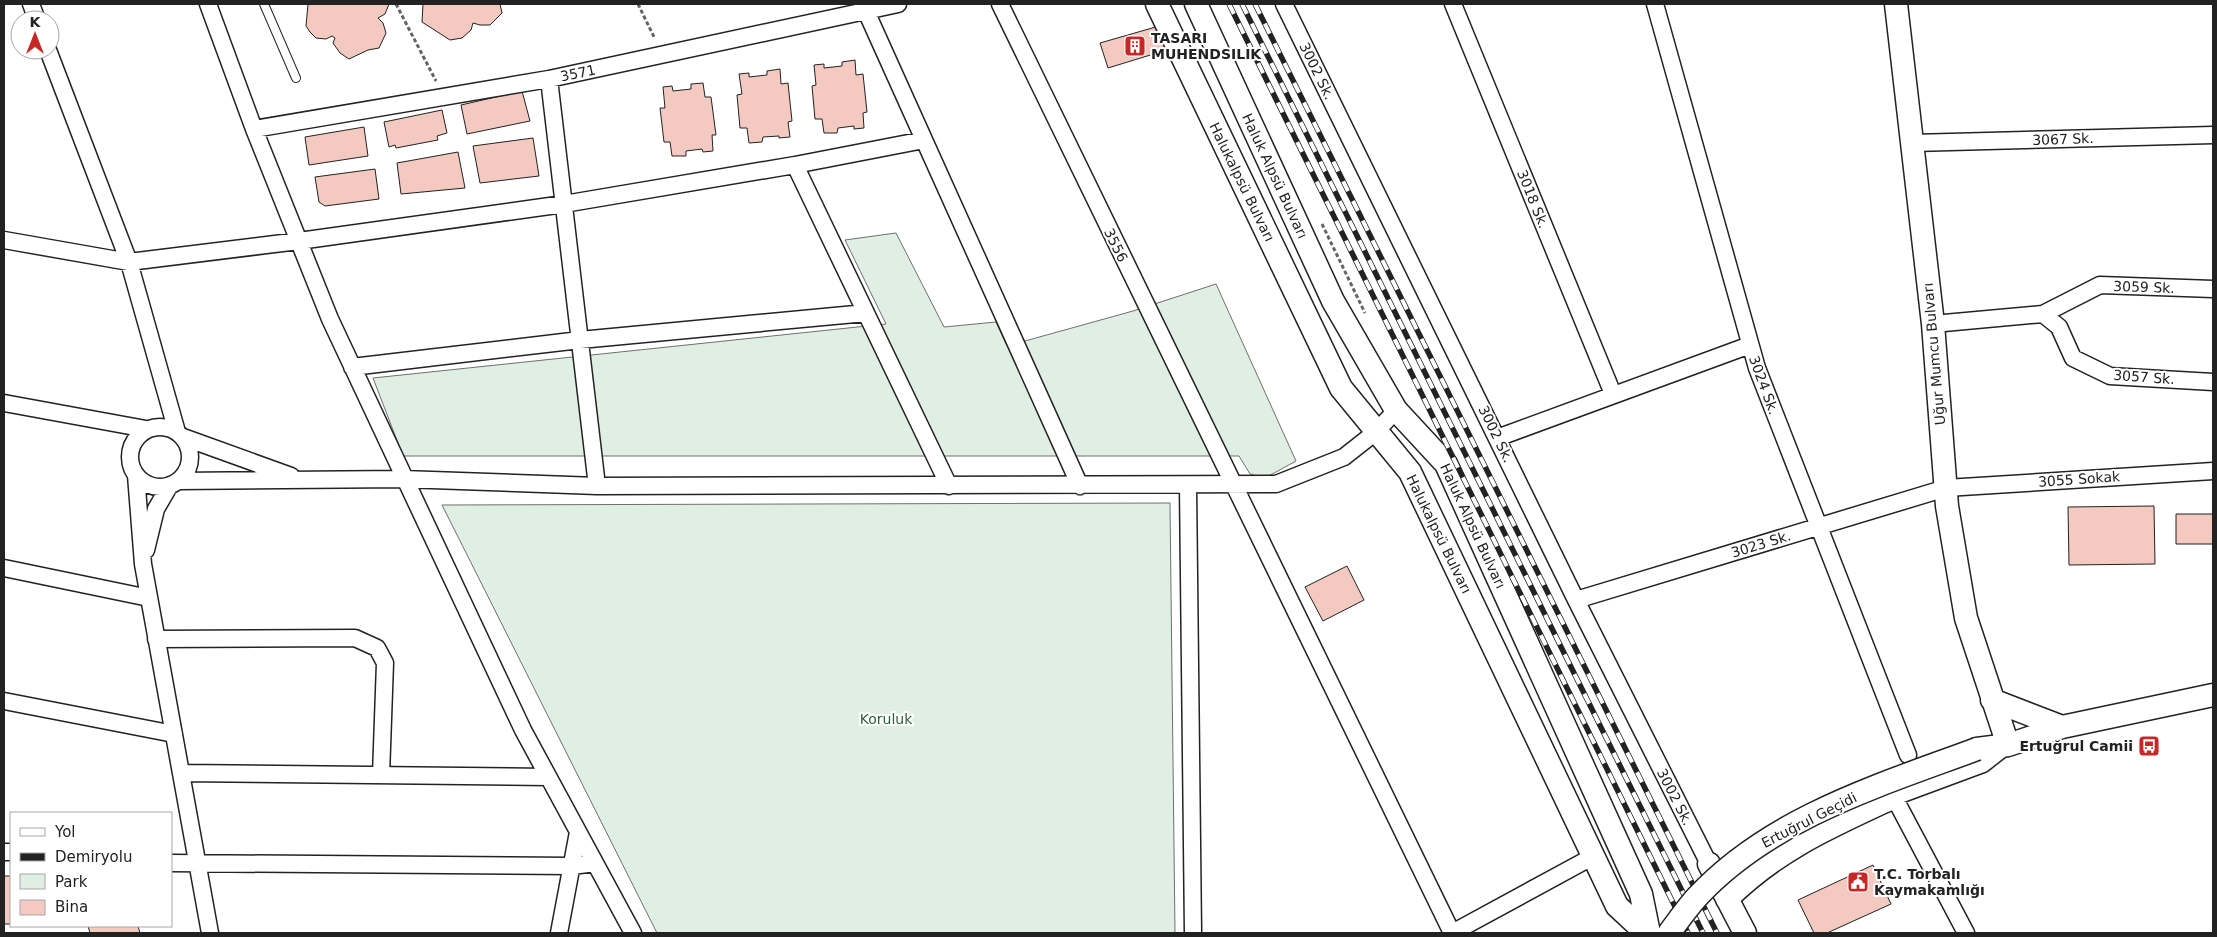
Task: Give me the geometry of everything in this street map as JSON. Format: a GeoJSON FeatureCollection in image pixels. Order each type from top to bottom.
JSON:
{"type":"FeatureCollection","features":[{"type":"Feature","properties":{"kind":"main road","name":"Halukalpsü Bulvarı"},"geometry":{"type":"LineString","coordinates":[[1157,4],[1341,388],[1410,472],[1617,906],[1648,933]]}},
{"type":"Feature","properties":{"kind":"main road","name":"Haluk Alpsü Bulvarı"},"geometry":{"type":"LineString","coordinates":[[1196,4],[1332,301],[1396,410],[1446,464],[1641,894],[1648,933]]}},
{"type":"Feature","properties":{"kind":"main road","name":"Uğur Mumcu Bulvarı"},"geometry":{"type":"LineString","coordinates":[[1896,4],[1933,324],[1946,488],[1966,618],[2008,744]]}},
{"type":"Feature","properties":{"kind":"main road","name":"Ertuğrul Geçidi"},"geometry":{"type":"LineString","coordinates":[[1670,933],[1696,897],[1728,867],[1761,843],[1800,821],[1838,804],[1977,749],[2008,744],[2062,727],[2213,695]]}},
{"type":"Feature","properties":{"kind":"main road"},"geometry":{"type":"LineString","coordinates":[[1992,700],[2062,727]]}},
{"type":"Feature","properties":{"kind":"main road"},"geometry":{"type":"LineString","coordinates":[[1727,899],[1769,861],[1797,844],[1894,797]]}},
{"type":"Feature","properties":{"kind":"main road"},"geometry":{"type":"LineString","coordinates":[[1709,864],[1745,933]]}},
{"type":"Feature","properties":{"kind":"street"},"geometry":{"type":"LineString","coordinates":[[208,4],[254,129],[352,368],[523,730],[633,933]]}},
{"type":"Feature","properties":{"kind":"street","name":"3571"},"geometry":{"type":"LineString","coordinates":[[254,129],[549,79],[898,4]]}},
{"type":"Feature","properties":{"kind":"street","name":"3556"},"geometry":{"type":"LineString","coordinates":[[1000,4],[1452,933]]}},
{"type":"Feature","properties":{"kind":"street","name":"3002 Sk."},"geometry":{"type":"LineString","coordinates":[[1284,4],[1576,600],[1709,864]]}},
{"type":"Feature","properties":{"kind":"street","name":"3018 Sk."},"geometry":{"type":"LineString","coordinates":[[1453,4],[1613,394]]}},
{"type":"Feature","properties":{"kind":"street","name":"3024 Sk."},"geometry":{"type":"LineString","coordinates":[[1655,4],[1756,368],[1908,755]]}},
{"type":"Feature","properties":{"kind":"street"},"geometry":{"type":"LineString","coordinates":[[866,11],[1080,486]]}},
{"type":"Feature","properties":{"kind":"street"},"geometry":{"type":"LineString","coordinates":[[52,60],[129,262],[180,434],[189,447],[189,466],[174,483],[156,509],[143,564]]}},
{"type":"Feature","properties":{"kind":"street"},"geometry":{"type":"LineString","coordinates":[[549,79],[597,486]]}},
{"type":"Feature","properties":{"kind":"street","name":"3067 Sk."},"geometry":{"type":"LineString","coordinates":[[1913,144],[2213,135]]}},
{"type":"Feature","properties":{"kind":"street"},"geometry":{"type":"LineString","coordinates":[[4,240],[129,262],[299,241],[564,204],[795,165],[924,140]]}},
{"type":"Feature","properties":{"kind":"street"},"geometry":{"type":"LineString","coordinates":[[795,165],[949,486]]}},
{"type":"Feature","properties":{"kind":"street","name":"3059 Sk."},"geometry":{"type":"LineString","coordinates":[[1933,324],[2043,314],[2100,286],[2213,289]]}},
{"type":"Feature","properties":{"kind":"street"},"geometry":{"type":"LineString","coordinates":[[352,368],[580,340],[866,313]]}},
{"type":"Feature","properties":{"kind":"street","name":"3057 Sk."},"geometry":{"type":"LineString","coordinates":[[2043,314],[2059,327],[2073,358],[2110,376],[2213,382]]}},
{"type":"Feature","properties":{"kind":"street"},"geometry":{"type":"LineString","coordinates":[[1497,438],[1750,344]]}},
{"type":"Feature","properties":{"kind":"street"},"geometry":{"type":"LineString","coordinates":[[4,403],[146,430]]}},
{"type":"Feature","properties":{"kind":"street"},"geometry":{"type":"LineString","coordinates":[[136,475],[151,486],[174,483],[403,479],[597,486],[1233,486],[1276,484],[1344,457],[1377,431],[1396,410]]}},
{"type":"Feature","properties":{"kind":"street"},"geometry":{"type":"LineString","coordinates":[[210,933],[143,564],[136,475],[131,465],[129,454],[135,440],[146,430],[157,426],[303,480]]}},
{"type":"Feature","properties":{"kind":"street","name":"3055 Sokak"},"geometry":{"type":"LineString","coordinates":[[1946,488],[2213,471]]}},
{"type":"Feature","properties":{"kind":"street"},"geometry":{"type":"LineString","coordinates":[[1188,486],[1193,933]]}},
{"type":"Feature","properties":{"kind":"street","name":"3023 Sk."},"geometry":{"type":"LineString","coordinates":[[1576,600],[1946,488]]}},
{"type":"Feature","properties":{"kind":"street"},"geometry":{"type":"LineString","coordinates":[[4,568],[149,598]]}},
{"type":"Feature","properties":{"kind":"street"},"geometry":{"type":"LineString","coordinates":[[156,639],[355,638],[377,648],[385,663],[380,775]]}},
{"type":"Feature","properties":{"kind":"street"},"geometry":{"type":"LineString","coordinates":[[4,701],[174,734]]}},
{"type":"Feature","properties":{"kind":"street"},"geometry":{"type":"LineString","coordinates":[[1966,933],[1894,797],[1983,764],[2008,744]]}},
{"type":"Feature","properties":{"kind":"street"},"geometry":{"type":"LineString","coordinates":[[181,773],[548,777]]}},
{"type":"Feature","properties":{"kind":"street"},"geometry":{"type":"LineString","coordinates":[[559,933],[578,832]]}},
{"type":"Feature","properties":{"kind":"street"},"geometry":{"type":"LineString","coordinates":[[1452,933],[1592,857]]}},
{"type":"Feature","properties":{"kind":"street"},"geometry":{"type":"LineString","coordinates":[[172,863],[572,866],[595,863]]}},
{"type":"Feature","properties":{"kind":"lane"},"geometry":{"type":"LineString","coordinates":[[264,4],[296,78]]}},
{"type":"Feature","properties":{"kind":"path"},"geometry":{"type":"LineString","coordinates":[[396,4],[444,97]]}},
{"type":"Feature","properties":{"kind":"path"},"geometry":{"type":"LineString","coordinates":[[638,4],[662,55]]}},
{"type":"Feature","properties":{"kind":"green space"},"geometry":{"type":"Polygon","coordinates":[[[896,233],[944,327],[996,322],[1007,346],[1133,311],[1216,284],[1296,461],[1265,478],[1250,474],[1239,456],[403,456],[373,378],[886,324],[845,240],[896,233]]]}},
{"type":"Feature","properties":{"kind":"green space","name":"Koruluk"},"geometry":{"type":"Polygon","coordinates":[[[1170,503],[1175,933],[657,933],[442,505],[1170,503]]]}},
{"type":"Feature","properties":{"kind":"building"},"geometry":{"type":"Polygon","coordinates":[[[308,4],[389,4],[385,14],[378,18],[383,23],[386,33],[379,48],[368,50],[349,59],[340,53],[333,43],[335,38],[332,36],[326,39],[316,38],[310,32],[306,26],[308,4]]]}},
{"type":"Feature","properties":{"kind":"building"},"geometry":{"type":"Polygon","coordinates":[[[423,4],[500,4],[502,13],[490,25],[473,23],[471,30],[462,38],[450,40],[422,22],[423,4]]]}},
{"type":"Feature","properties":{"kind":"building","name":"TASARI MUHENDSILIK"},"geometry":{"type":"Polygon","coordinates":[[[1159,26],[1170,49],[1108,68],[1100,43],[1159,26]]]}},
{"type":"Feature","properties":{"kind":"building"},"geometry":{"type":"Polygon","coordinates":[[[855,60],[856,75],[863,74],[867,112],[863,113],[864,128],[854,129],[854,126],[838,128],[837,133],[824,133],[822,119],[815,119],[812,86],[816,85],[814,65],[824,64],[824,68],[842,66],[842,62],[855,60]]]}},
{"type":"Feature","properties":{"kind":"building"},"geometry":{"type":"Polygon","coordinates":[[[780,69],[781,84],[788,83],[792,121],[788,122],[790,137],[763,137],[762,142],[749,143],[747,128],[740,128],[737,95],[742,94],[739,74],[749,73],[749,77],[767,75],[767,71],[780,69]]]}},
{"type":"Feature","properties":{"kind":"building"},"geometry":{"type":"Polygon","coordinates":[[[703,83],[705,97],[711,97],[716,135],[712,135],[713,151],[703,152],[702,149],[686,151],[686,156],[672,156],[670,142],[664,142],[660,108],[665,108],[663,87],[672,86],[673,91],[691,89],[691,84],[703,83]]]}},
{"type":"Feature","properties":{"kind":"building"},"geometry":{"type":"Polygon","coordinates":[[[522,91],[530,121],[467,134],[461,105],[522,91]]]}},
{"type":"Feature","properties":{"kind":"building"},"geometry":{"type":"Polygon","coordinates":[[[442,110],[447,133],[437,136],[438,140],[396,148],[395,145],[389,147],[384,122],[442,110]]]}},
{"type":"Feature","properties":{"kind":"building"},"geometry":{"type":"Polygon","coordinates":[[[364,127],[368,156],[309,165],[305,137],[364,127]]]}},
{"type":"Feature","properties":{"kind":"building"},"geometry":{"type":"Polygon","coordinates":[[[533,138],[539,176],[480,183],[473,146],[533,138]]]}},
{"type":"Feature","properties":{"kind":"building"},"geometry":{"type":"Polygon","coordinates":[[[458,152],[465,188],[401,194],[397,163],[458,152]]]}},
{"type":"Feature","properties":{"kind":"building"},"geometry":{"type":"Polygon","coordinates":[[[375,169],[379,199],[325,206],[319,202],[315,177],[375,169]]]}},
{"type":"Feature","properties":{"kind":"building"},"geometry":{"type":"Polygon","coordinates":[[[2154,506],[2155,564],[2069,565],[2068,507],[2154,506]]]}},
{"type":"Feature","properties":{"kind":"building"},"geometry":{"type":"Polygon","coordinates":[[[2176,514],[2213,514],[2213,544],[2176,544],[2176,514]]]}},
{"type":"Feature","properties":{"kind":"building"},"geometry":{"type":"Polygon","coordinates":[[[1347,566],[1364,600],[1323,621],[1305,587],[1347,566]]]}},
{"type":"Feature","properties":{"kind":"building","name":"T.C. Torbalı Kaymakamlığı"},"geometry":{"type":"Polygon","coordinates":[[[1873,865],[1891,904],[1827,933],[1814,933],[1798,900],[1873,865]]]}},
{"type":"Feature","properties":{"kind":"building"},"geometry":{"type":"Polygon","coordinates":[[[4,876],[10,876],[10,924],[4,924],[4,876]]]}},
{"type":"Feature","properties":{"kind":"building"},"geometry":{"type":"Polygon","coordinates":[[[88,927],[138,927],[140,933],[90,933],[88,927]]]}},
{"type":"Feature","properties":{"kind":"railway"},"geometry":{"type":"LineString","coordinates":[[1229,4],[1688,933]]}},
{"type":"Feature","properties":{"kind":"railway"},"geometry":{"type":"LineString","coordinates":[[1242,4],[1703,933]]}},
{"type":"Feature","properties":{"kind":"railway"},"geometry":{"type":"LineString","coordinates":[[1255,4],[1717,933]]}},
{"type":"Feature","properties":{"kind":"place","name":"TASARI MUHENDSILIK"},"geometry":{"type":"Point","coordinates":[1135,46]}},
{"type":"Feature","properties":{"kind":"place","name":"Ertuğrul Camii"},"geometry":{"type":"Point","coordinates":[2149,746]}},
{"type":"Feature","properties":{"kind":"place","name":"T.C. Torbalı Kaymakamlığı"},"geometry":{"type":"Point","coordinates":[1858,882]}}]}
